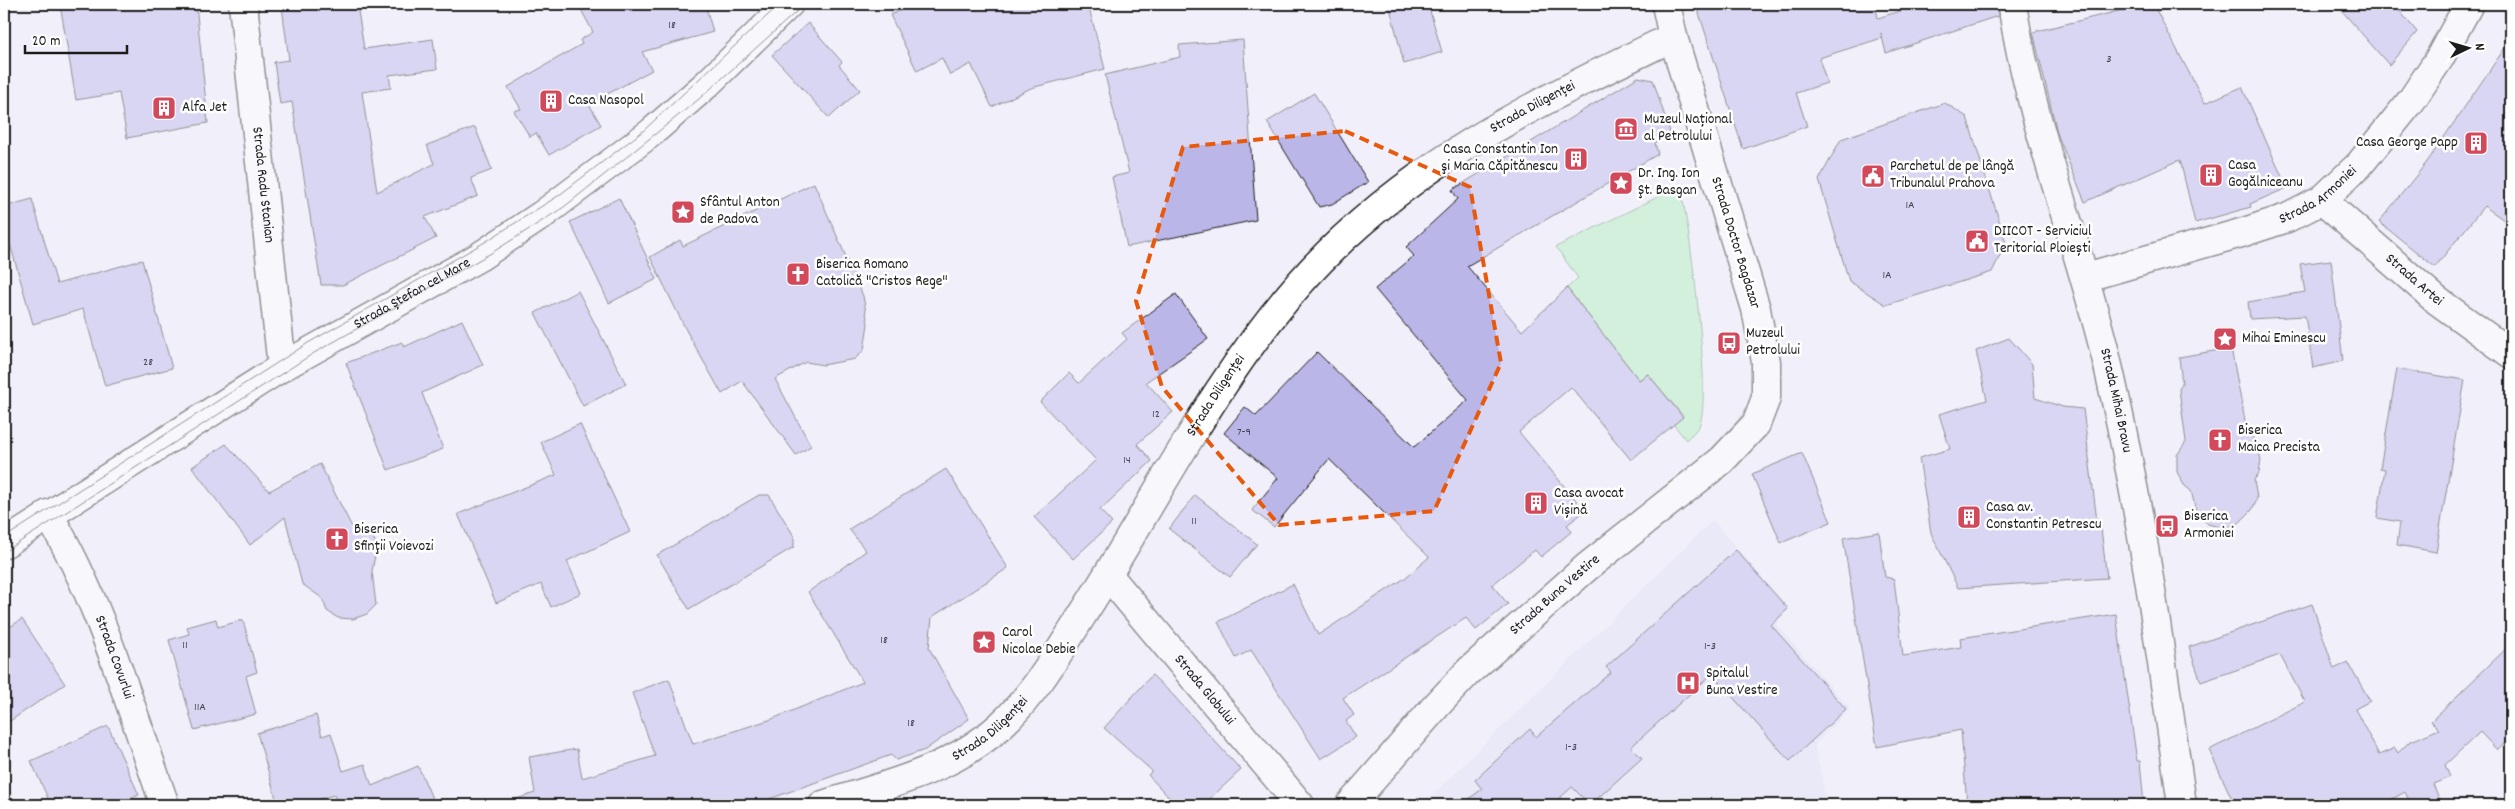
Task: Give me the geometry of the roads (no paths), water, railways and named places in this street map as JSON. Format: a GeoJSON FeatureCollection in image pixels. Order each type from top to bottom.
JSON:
{"type":"FeatureCollection","features":[{"type":"Feature","properties":{"kind":"street","name":"Strada Radu Stanian"},"geometry":{"type":"LineString","coordinates":[[243,4],[282,367]]}},
{"type":"Feature","properties":{"kind":"street","name":"Strada Ștefan cel Mare"},"geometry":{"type":"LineString","coordinates":[[4,544],[48,514],[282,367],[479,257],[542,215],[652,132],[707,84],[789,4]]}},
{"type":"Feature","properties":{"kind":"street","name":"Strada Doctor Bagdazar"},"geometry":{"type":"LineString","coordinates":[[1666,4],[1673,37],[1756,309],[1766,362],[1766,398]]}},
{"type":"Feature","properties":{"kind":"street","name":"Strada Mihai Bravu"},"geometry":{"type":"LineString","coordinates":[[2012,4],[2033,104],[2086,277],[2109,370],[2135,500],[2160,650],[2182,805]]}},
{"type":"Feature","properties":{"kind":"street","name":"Strada Armoniei"},"geometry":{"type":"LineString","coordinates":[[2086,277],[2241,233],[2286,218],[2322,200],[2360,165],[2411,101],[2439,59],[2469,4]]}},
{"type":"Feature","properties":{"kind":"street","name":"Strada Diligenței"},"geometry":{"type":"LineString","coordinates":[[823,805],[916,776],[968,750],[1000,726],[1035,687],[1108,576],[1213,397],[1250,343],[1299,283],[1343,237],[1397,191],[1476,138],[1561,91],[1673,37]]}},
{"type":"Feature","properties":{"kind":"street","name":"Strada Artei"},"geometry":{"type":"LineString","coordinates":[[2322,200],[2436,299],[2511,354]]}},
{"type":"Feature","properties":{"kind":"street","name":"Strada Buna Vestire"},"geometry":{"type":"LineString","coordinates":[[1350,805],[1469,671],[1586,567],[1722,460],[1756,424],[1766,398]]}},
{"type":"Feature","properties":{"kind":"street","name":"Strada Covurlui"},"geometry":{"type":"LineString","coordinates":[[48,514],[67,548],[100,623],[165,805]]}},
{"type":"Feature","properties":{"kind":"street","name":"Strada Globului"},"geometry":{"type":"LineString","coordinates":[[1108,576],[1300,805]]}},
{"type":"Feature","properties":{"kind":"tram line"},"geometry":{"type":"LineString","coordinates":[[4,538],[308,343],[485,242],[558,196],[643,131],[780,4]]}},
{"type":"Feature","properties":{"kind":"tram line"},"geometry":{"type":"LineString","coordinates":[[4,552],[314,353],[493,252],[564,207],[699,99],[805,4]]}},
{"type":"Feature","properties":{"kind":"place","name":"Casa Nasopol"},"geometry":{"type":"Point","coordinates":[551,101]}},
{"type":"Feature","properties":{"kind":"place","name":"Alfa Jet"},"geometry":{"type":"Point","coordinates":[164,108]}},
{"type":"Feature","properties":{"kind":"place","name":"Muzeul Național al Petrolului"},"geometry":{"type":"Point","coordinates":[1626,129]}},
{"type":"Feature","properties":{"kind":"place","name":"Casa George Papp"},"geometry":{"type":"Point","coordinates":[2476,143]}},
{"type":"Feature","properties":{"kind":"place","name":"Casa Constantin Ion şi Maria Căpitănescu"},"geometry":{"type":"Point","coordinates":[1576,159]}},
{"type":"Feature","properties":{"kind":"place","name":"Casa Gogălniceanu"},"geometry":{"type":"Point","coordinates":[2211,175]}},
{"type":"Feature","properties":{"kind":"place","name":"Parchetul de pe lângă Tribunalul Prahova"},"geometry":{"type":"Point","coordinates":[1873,176]}},
{"type":"Feature","properties":{"kind":"place","name":"Dr. Ing. Ion Şt. Basgan"},"geometry":{"type":"Point","coordinates":[1621,183]}},
{"type":"Feature","properties":{"kind":"place","name":"Sfântul Anton de Padova"},"geometry":{"type":"Point","coordinates":[683,212]}},
{"type":"Feature","properties":{"kind":"place","name":"DIICOT - Serviciul Teritorial Ploiești"},"geometry":{"type":"Point","coordinates":[1977,241]}},
{"type":"Feature","properties":{"kind":"place","name":"Biserica Romano Catolică \"Cristos Rege\""},"geometry":{"type":"Point","coordinates":[798,274]}},
{"type":"Feature","properties":{"kind":"place","name":"Mihai Eminescu"},"geometry":{"type":"Point","coordinates":[2225,339]}},
{"type":"Feature","properties":{"kind":"place","name":"Muzeul Petrolului"},"geometry":{"type":"Point","coordinates":[1729,343]}},
{"type":"Feature","properties":{"kind":"place","name":"Biserica Maica Precista"},"geometry":{"type":"Point","coordinates":[2220,440]}},
{"type":"Feature","properties":{"kind":"place","name":"Casa avocat Vișină"},"geometry":{"type":"Point","coordinates":[1536,503]}},
{"type":"Feature","properties":{"kind":"place","name":"Casa av. Constantin Petrescu"},"geometry":{"type":"Point","coordinates":[1969,517]}},
{"type":"Feature","properties":{"kind":"place","name":"Biserica Armoniei"},"geometry":{"type":"Point","coordinates":[2167,526]}},
{"type":"Feature","properties":{"kind":"place","name":"Biserica Sfinţii Voievozi"},"geometry":{"type":"Point","coordinates":[337,539]}},
{"type":"Feature","properties":{"kind":"place","name":"Carol Nicolae Debie"},"geometry":{"type":"Point","coordinates":[984,642]}},
{"type":"Feature","properties":{"kind":"place","name":"Spitalul Buna Vestire"},"geometry":{"type":"Point","coordinates":[1688,683]}}]}
